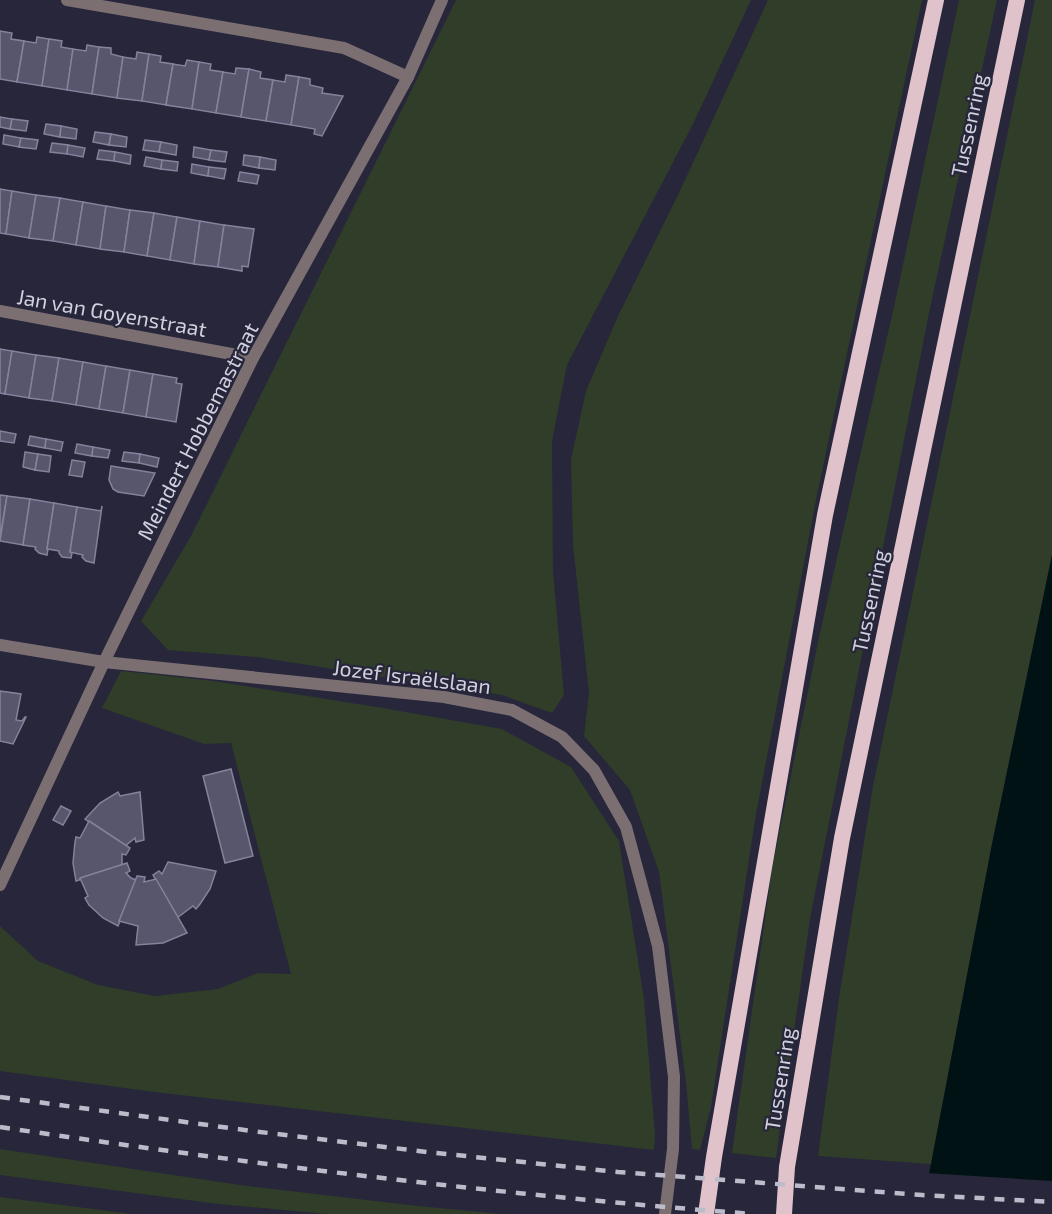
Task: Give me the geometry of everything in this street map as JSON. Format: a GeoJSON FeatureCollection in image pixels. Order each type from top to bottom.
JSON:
{"type":"FeatureCollection","features":[{"type":"Feature","properties":{"kind":"highway"},"geometry":{"type":"LineString","coordinates":[[706,1214],[825,515],[936,0]]}},
{"type":"Feature","properties":{"kind":"highway","name":"Tussenring"},"geometry":{"type":"LineString","coordinates":[[784,1214],[787,1167],[842,838],[1017,0]]}},
{"type":"Feature","properties":{"kind":"street"},"geometry":{"type":"LineString","coordinates":[[67,0],[344,48],[408,77]]}},
{"type":"Feature","properties":{"kind":"street","name":"Meindert Hobbemastraat"},"geometry":{"type":"LineString","coordinates":[[0,885],[104,662],[253,358],[408,77],[442,0]]}},
{"type":"Feature","properties":{"kind":"street","name":"Jan van Goyenstraat"},"geometry":{"type":"LineString","coordinates":[[0,311],[253,358]]}},
{"type":"Feature","properties":{"kind":"street","name":"Jozef Israëlslaan"},"geometry":{"type":"LineString","coordinates":[[0,645],[104,662],[444,697],[512,710],[562,737],[594,770],[626,827],[658,946],[674,1077],[673,1149],[665,1214]]}},
{"type":"Feature","properties":{"kind":"green space"},"geometry":{"type":"Polygon","coordinates":[[[456,0],[751,0],[693,124],[567,365],[552,441],[553,571],[564,695],[552,713],[502,695],[257,657],[168,650],[141,621],[191,536],[456,0]]]}},
{"type":"Feature","properties":{"kind":"green space"},"geometry":{"type":"Polygon","coordinates":[[[768,0],[922,0],[817,495],[756,814],[711,1107],[700,1150],[692,1149],[686,1083],[659,872],[630,790],[584,736],[589,693],[573,545],[571,459],[586,391],[618,316],[678,195],[768,0]]]}},
{"type":"Feature","properties":{"kind":"green space"},"geometry":{"type":"Polygon","coordinates":[[[959,0],[997,0],[929,313],[810,919],[776,1158],[732,1153],[772,869],[819,637],[897,293],[959,0]]]}},
{"type":"Feature","properties":{"kind":"green space"},"geometry":{"type":"Polygon","coordinates":[[[1035,0],[1052,0],[1052,555],[992,844],[931,1164],[818,1156],[839,998],[873,786],[1035,0]]]}},
{"type":"Feature","properties":{"kind":"green space"},"geometry":{"type":"Polygon","coordinates":[[[121,671],[214,681],[502,729],[571,767],[619,841],[644,999],[655,1135],[654,1150],[154,1092],[0,1071],[0,926],[38,961],[98,985],[155,996],[218,989],[258,973],[291,974],[231,743],[204,744],[102,708],[121,671]]]}},
{"type":"Feature","properties":{"kind":"green space"},"geometry":{"type":"Polygon","coordinates":[[[0,1149],[240,1185],[502,1214],[328,1214],[218,1204],[0,1175],[0,1149]]]}},
{"type":"Feature","properties":{"kind":"green space"},"geometry":{"type":"Polygon","coordinates":[[[0,1197],[132,1214],[0,1214],[0,1197]]]}},
{"type":"Feature","properties":{"kind":"shaded area"},"geometry":{"type":"Polygon","coordinates":[[[1052,555],[1052,1214],[920,1214],[992,844],[1052,555]]]}},
{"type":"Feature","properties":{"kind":"pier"},"geometry":{"type":"Polygon","coordinates":[[[926,1173],[1052,1181],[1052,1214],[917,1214],[926,1173]]]}},
{"type":"Feature","properties":{"kind":"building"},"geometry":{"type":"Polygon","coordinates":[[[0,31],[12,33],[11,39],[24,41],[17,82],[0,79],[0,31]]]}},
{"type":"Feature","properties":{"kind":"building"},"geometry":{"type":"Polygon","coordinates":[[[37,37],[49,39],[42,86],[17,82],[24,41],[36,43],[37,37]]]}},
{"type":"Feature","properties":{"kind":"building"},"geometry":{"type":"Polygon","coordinates":[[[49,39],[62,41],[61,47],[73,49],[67,90],[42,86],[49,39]]]}},
{"type":"Feature","properties":{"kind":"building"},"geometry":{"type":"Polygon","coordinates":[[[87,45],[99,47],[92,94],[67,90],[73,49],[86,51],[87,45]]]}},
{"type":"Feature","properties":{"kind":"building"},"geometry":{"type":"Polygon","coordinates":[[[99,47],[111,48],[111,54],[123,57],[117,98],[92,94],[99,47]]]}},
{"type":"Feature","properties":{"kind":"building"},"geometry":{"type":"Polygon","coordinates":[[[137,52],[149,54],[142,101],[117,98],[123,57],[136,59],[137,52]]]}},
{"type":"Feature","properties":{"kind":"building"},"geometry":{"type":"Polygon","coordinates":[[[149,54],[161,56],[160,62],[173,64],[166,105],[142,101],[149,54]]]}},
{"type":"Feature","properties":{"kind":"building"},"geometry":{"type":"Polygon","coordinates":[[[187,60],[199,62],[192,109],[166,105],[173,64],[185,66],[187,60]]]}},
{"type":"Feature","properties":{"kind":"building"},"geometry":{"type":"Polygon","coordinates":[[[199,62],[211,64],[210,70],[223,72],[216,113],[192,109],[199,62]]]}},
{"type":"Feature","properties":{"kind":"building"},"geometry":{"type":"Polygon","coordinates":[[[236,68],[249,69],[241,117],[216,113],[223,72],[235,74],[236,68]]]}},
{"type":"Feature","properties":{"kind":"building"},"geometry":{"type":"Polygon","coordinates":[[[249,69],[261,72],[260,78],[273,80],[266,121],[241,117],[249,69]]]}},
{"type":"Feature","properties":{"kind":"building"},"geometry":{"type":"Polygon","coordinates":[[[286,75],[299,77],[291,125],[266,121],[273,80],[285,82],[286,75]]]}},
{"type":"Feature","properties":{"kind":"building"},"geometry":{"type":"Polygon","coordinates":[[[299,77],[310,79],[310,85],[323,88],[322,93],[343,96],[322,136],[314,134],[315,129],[291,125],[299,77]]]}},
{"type":"Feature","properties":{"kind":"building"},"geometry":{"type":"Polygon","coordinates":[[[0,117],[12,119],[10,129],[0,127],[0,117]]]}},
{"type":"Feature","properties":{"kind":"building"},"geometry":{"type":"Polygon","coordinates":[[[12,119],[28,121],[26,131],[10,129],[12,119]]]}},
{"type":"Feature","properties":{"kind":"building"},"geometry":{"type":"Polygon","coordinates":[[[46,124],[61,126],[60,137],[44,134],[46,124]]]}},
{"type":"Feature","properties":{"kind":"building"},"geometry":{"type":"Polygon","coordinates":[[[61,126],[77,129],[76,139],[60,137],[61,126]]]}},
{"type":"Feature","properties":{"kind":"building"},"geometry":{"type":"Polygon","coordinates":[[[95,132],[111,134],[109,145],[93,142],[95,132]]]}},
{"type":"Feature","properties":{"kind":"building"},"geometry":{"type":"Polygon","coordinates":[[[111,134],[127,137],[126,147],[109,145],[111,134]]]}},
{"type":"Feature","properties":{"kind":"building"},"geometry":{"type":"Polygon","coordinates":[[[4,135],[21,138],[19,147],[3,144],[4,135]]]}},
{"type":"Feature","properties":{"kind":"building"},"geometry":{"type":"Polygon","coordinates":[[[21,138],[38,140],[36,149],[19,147],[21,138]]]}},
{"type":"Feature","properties":{"kind":"building"},"geometry":{"type":"Polygon","coordinates":[[[145,140],[161,142],[159,152],[143,150],[145,140]]]}},
{"type":"Feature","properties":{"kind":"building"},"geometry":{"type":"Polygon","coordinates":[[[161,142],[177,145],[176,155],[159,152],[161,142]]]}},
{"type":"Feature","properties":{"kind":"building"},"geometry":{"type":"Polygon","coordinates":[[[52,143],[68,145],[67,154],[50,152],[52,143]]]}},
{"type":"Feature","properties":{"kind":"building"},"geometry":{"type":"Polygon","coordinates":[[[68,145],[85,148],[83,157],[67,154],[68,145]]]}},
{"type":"Feature","properties":{"kind":"building"},"geometry":{"type":"Polygon","coordinates":[[[194,147],[211,150],[209,160],[193,157],[194,147]]]}},
{"type":"Feature","properties":{"kind":"building"},"geometry":{"type":"Polygon","coordinates":[[[99,150],[115,152],[114,161],[97,159],[99,150]]]}},
{"type":"Feature","properties":{"kind":"building"},"geometry":{"type":"Polygon","coordinates":[[[211,150],[227,152],[225,162],[209,160],[211,150]]]}},
{"type":"Feature","properties":{"kind":"building"},"geometry":{"type":"Polygon","coordinates":[[[115,152],[131,155],[130,164],[114,161],[115,152]]]}},
{"type":"Feature","properties":{"kind":"building"},"geometry":{"type":"Polygon","coordinates":[[[244,155],[260,157],[259,168],[243,165],[244,155]]]}},
{"type":"Feature","properties":{"kind":"building"},"geometry":{"type":"Polygon","coordinates":[[[146,157],[162,160],[161,169],[144,166],[146,157]]]}},
{"type":"Feature","properties":{"kind":"building"},"geometry":{"type":"Polygon","coordinates":[[[260,157],[276,160],[275,170],[259,168],[260,157]]]}},
{"type":"Feature","properties":{"kind":"building"},"geometry":{"type":"Polygon","coordinates":[[[162,160],[178,162],[177,171],[161,169],[162,160]]]}},
{"type":"Feature","properties":{"kind":"building"},"geometry":{"type":"Polygon","coordinates":[[[192,164],[209,167],[208,176],[191,173],[192,164]]]}},
{"type":"Feature","properties":{"kind":"building"},"geometry":{"type":"Polygon","coordinates":[[[209,167],[226,169],[224,179],[208,176],[209,167]]]}},
{"type":"Feature","properties":{"kind":"building"},"geometry":{"type":"Polygon","coordinates":[[[240,172],[259,175],[257,184],[238,181],[240,172]]]}},
{"type":"Feature","properties":{"kind":"building"},"geometry":{"type":"Polygon","coordinates":[[[0,189],[12,191],[6,234],[0,233],[0,189]]]}},
{"type":"Feature","properties":{"kind":"building"},"geometry":{"type":"Polygon","coordinates":[[[12,191],[36,195],[29,238],[6,234],[12,191]]]}},
{"type":"Feature","properties":{"kind":"building"},"geometry":{"type":"Polygon","coordinates":[[[36,195],[60,198],[53,241],[29,238],[36,195]]]}},
{"type":"Feature","properties":{"kind":"building"},"geometry":{"type":"Polygon","coordinates":[[[60,198],[83,202],[76,245],[53,241],[60,198]]]}},
{"type":"Feature","properties":{"kind":"building"},"geometry":{"type":"Polygon","coordinates":[[[83,202],[106,206],[100,249],[76,245],[83,202]]]}},
{"type":"Feature","properties":{"kind":"building"},"geometry":{"type":"Polygon","coordinates":[[[106,206],[130,210],[124,252],[100,249],[106,206]]]}},
{"type":"Feature","properties":{"kind":"building"},"geometry":{"type":"Polygon","coordinates":[[[130,210],[154,213],[147,256],[124,252],[130,210]]]}},
{"type":"Feature","properties":{"kind":"building"},"geometry":{"type":"Polygon","coordinates":[[[154,213],[177,217],[170,260],[147,256],[154,213]]]}},
{"type":"Feature","properties":{"kind":"building"},"geometry":{"type":"Polygon","coordinates":[[[177,217],[200,221],[194,264],[170,260],[177,217]]]}},
{"type":"Feature","properties":{"kind":"building"},"geometry":{"type":"Polygon","coordinates":[[[200,221],[224,225],[218,267],[194,264],[200,221]]]}},
{"type":"Feature","properties":{"kind":"building"},"geometry":{"type":"Polygon","coordinates":[[[224,225],[254,229],[248,267],[242,266],[242,271],[218,267],[224,225]]]}},
{"type":"Feature","properties":{"kind":"building"},"geometry":{"type":"Polygon","coordinates":[[[0,349],[12,351],[5,394],[0,393],[0,349]]]}},
{"type":"Feature","properties":{"kind":"building"},"geometry":{"type":"Polygon","coordinates":[[[12,351],[36,355],[29,398],[5,394],[12,351]]]}},
{"type":"Feature","properties":{"kind":"building"},"geometry":{"type":"Polygon","coordinates":[[[36,355],[59,358],[52,401],[29,398],[36,355]]]}},
{"type":"Feature","properties":{"kind":"building"},"geometry":{"type":"Polygon","coordinates":[[[59,358],[83,362],[76,405],[52,401],[59,358]]]}},
{"type":"Feature","properties":{"kind":"building"},"geometry":{"type":"Polygon","coordinates":[[[83,362],[106,366],[99,409],[76,405],[83,362]]]}},
{"type":"Feature","properties":{"kind":"building"},"geometry":{"type":"Polygon","coordinates":[[[106,366],[130,370],[123,413],[99,409],[106,366]]]}},
{"type":"Feature","properties":{"kind":"building"},"geometry":{"type":"Polygon","coordinates":[[[130,370],[153,374],[146,417],[123,413],[130,370]]]}},
{"type":"Feature","properties":{"kind":"building"},"geometry":{"type":"Polygon","coordinates":[[[153,374],[177,378],[176,383],[182,384],[176,422],[146,417],[153,374]]]}},
{"type":"Feature","properties":{"kind":"building"},"geometry":{"type":"Polygon","coordinates":[[[0,431],[16,434],[14,443],[0,441],[0,431]]]}},
{"type":"Feature","properties":{"kind":"building"},"geometry":{"type":"Polygon","coordinates":[[[30,436],[46,439],[45,448],[28,445],[30,436]]]}},
{"type":"Feature","properties":{"kind":"building"},"geometry":{"type":"Polygon","coordinates":[[[46,439],[63,442],[61,451],[45,448],[46,439]]]}},
{"type":"Feature","properties":{"kind":"building"},"geometry":{"type":"Polygon","coordinates":[[[77,444],[93,447],[92,456],[75,453],[77,444]]]}},
{"type":"Feature","properties":{"kind":"building"},"geometry":{"type":"Polygon","coordinates":[[[93,447],[110,450],[108,458],[92,456],[93,447]]]}},
{"type":"Feature","properties":{"kind":"building"},"geometry":{"type":"Polygon","coordinates":[[[25,452],[38,454],[35,470],[23,467],[25,452]]]}},
{"type":"Feature","properties":{"kind":"building"},"geometry":{"type":"Polygon","coordinates":[[[124,452],[140,454],[139,463],[122,461],[124,452]]]}},
{"type":"Feature","properties":{"kind":"building"},"geometry":{"type":"Polygon","coordinates":[[[38,454],[51,456],[49,472],[35,470],[38,454]]]}},
{"type":"Feature","properties":{"kind":"building"},"geometry":{"type":"Polygon","coordinates":[[[140,454],[159,458],[157,467],[139,463],[140,454]]]}},
{"type":"Feature","properties":{"kind":"building"},"geometry":{"type":"Polygon","coordinates":[[[72,460],[85,462],[82,477],[69,475],[72,460]]]}},
{"type":"Feature","properties":{"kind":"building"},"geometry":{"type":"Polygon","coordinates":[[[111,466],[155,473],[144,496],[118,492],[113,489],[109,480],[111,466]]]}},
{"type":"Feature","properties":{"kind":"building"},"geometry":{"type":"Polygon","coordinates":[[[0,495],[7,496],[0,538],[0,495]]]}},
{"type":"Feature","properties":{"kind":"building"},"geometry":{"type":"Polygon","coordinates":[[[7,496],[30,499],[23,545],[0,541],[7,496]]]}},
{"type":"Feature","properties":{"kind":"building"},"geometry":{"type":"Polygon","coordinates":[[[30,499],[54,503],[47,555],[39,553],[36,547],[23,545],[30,499]]]}},
{"type":"Feature","properties":{"kind":"building"},"geometry":{"type":"Polygon","coordinates":[[[54,503],[77,507],[71,558],[62,557],[59,551],[47,549],[54,503]]]}},
{"type":"Feature","properties":{"kind":"building"},"geometry":{"type":"Polygon","coordinates":[[[102,506],[94,563],[86,561],[83,555],[70,552],[77,507],[101,511],[102,506]]]}},
{"type":"Feature","properties":{"kind":"building"},"geometry":{"type":"Polygon","coordinates":[[[0,691],[21,694],[16,720],[22,721],[26,717],[13,744],[0,741],[0,691]]]}},
{"type":"Feature","properties":{"kind":"building"},"geometry":{"type":"Polygon","coordinates":[[[231,769],[253,856],[225,863],[203,776],[231,769]]]}},
{"type":"Feature","properties":{"kind":"building"},"geometry":{"type":"Polygon","coordinates":[[[118,792],[120,796],[140,792],[144,840],[136,842],[135,838],[125,846],[85,819],[100,803],[118,792]]]}},
{"type":"Feature","properties":{"kind":"building"},"geometry":{"type":"Polygon","coordinates":[[[61,806],[71,811],[63,825],[53,820],[61,806]]]}},
{"type":"Feature","properties":{"kind":"building"},"geometry":{"type":"Polygon","coordinates":[[[89,821],[130,848],[126,855],[122,854],[122,866],[76,881],[73,863],[76,837],[80,838],[89,821]]]}},
{"type":"Feature","properties":{"kind":"building"},"geometry":{"type":"Polygon","coordinates":[[[168,862],[216,871],[210,889],[196,909],[193,906],[177,918],[153,875],[159,871],[162,874],[168,862]]]}},
{"type":"Feature","properties":{"kind":"building"},"geometry":{"type":"Polygon","coordinates":[[[127,863],[130,871],[126,873],[136,880],[118,926],[103,918],[89,905],[85,898],[88,896],[80,878],[127,863]]]}},
{"type":"Feature","properties":{"kind":"building"},"geometry":{"type":"Polygon","coordinates":[[[137,876],[145,877],[144,882],[156,879],[187,933],[163,943],[136,945],[138,926],[119,921],[137,876]]]}},
{"type":"Feature","properties":{"kind":"railway"},"geometry":{"type":"LineString","coordinates":[[0,1097],[252,1131],[618,1172],[922,1195],[1052,1202]]}},
{"type":"Feature","properties":{"kind":"railway"},"geometry":{"type":"LineString","coordinates":[[0,1127],[188,1154],[470,1188],[753,1214]]}}]}
